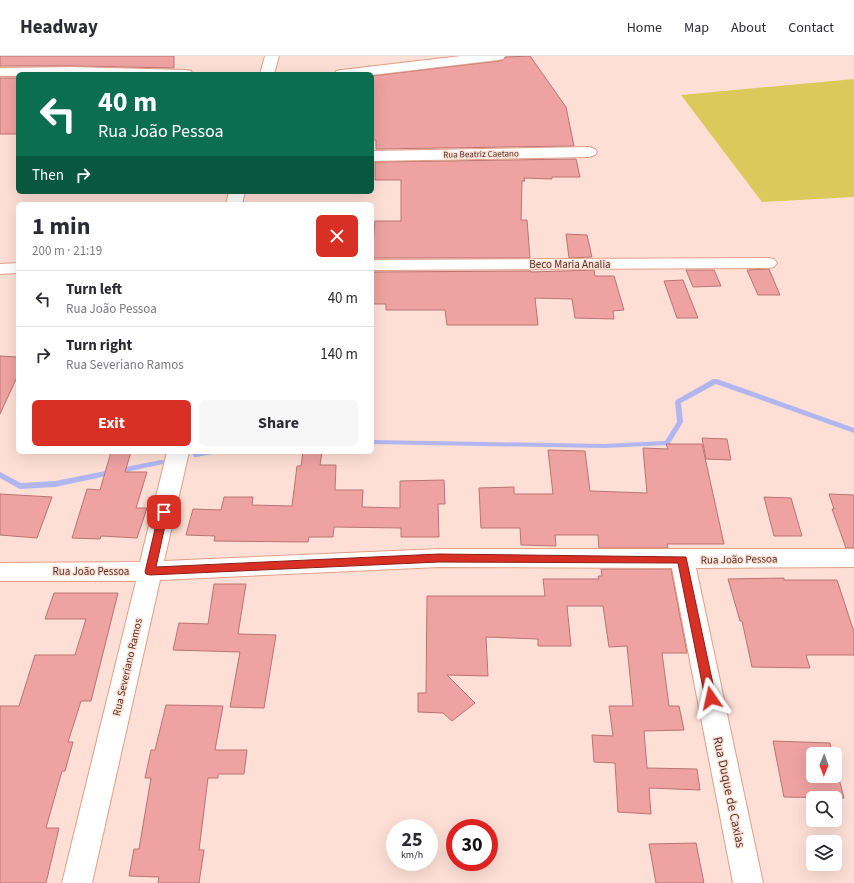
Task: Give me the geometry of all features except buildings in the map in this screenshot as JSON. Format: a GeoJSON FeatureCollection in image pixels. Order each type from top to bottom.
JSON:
{"type":"FeatureCollection","features":[{"type":"Feature","properties":{"kind":"street"},"geometry":{"type":"LineString","coordinates":[[268,72],[272,56]]}},
{"type":"Feature","properties":{"kind":"street"},"geometry":{"type":"LineString","coordinates":[[358,72],[498,56]]}},
{"type":"Feature","properties":{"kind":"street"},"geometry":{"type":"LineString","coordinates":[[0,72],[110,72]]}},
{"type":"Feature","properties":{"kind":"street","name":"Rua Beatriz Caetano"},"geometry":{"type":"LineString","coordinates":[[374,156],[589,152]]}},
{"type":"Feature","properties":{"kind":"street","name":"Beco Maria Analia"},"geometry":{"type":"LineString","coordinates":[[374,265],[768,263]]}},
{"type":"Feature","properties":{"kind":"street"},"geometry":{"type":"LineString","coordinates":[[0,269],[16,268]]}},
{"type":"Feature","properties":{"kind":"street","name":"Rua Severiano Ramos"},"geometry":{"type":"LineString","coordinates":[[77,883],[178,454]]}},
{"type":"Feature","properties":{"kind":"street","name":"Rua João Pessoa"},"geometry":{"type":"LineString","coordinates":[[0,572],[150,572],[439,558],[854,558]]}},
{"type":"Feature","properties":{"kind":"street","name":"Rua Duque de Caxias"},"geometry":{"type":"LineString","coordinates":[[682,559],[748,883]]}},
{"type":"Feature","properties":{"kind":"shaded area"},"geometry":{"type":"Polygon","coordinates":[[[854,79],[854,197],[762,202],[681,95],[854,79]]]}},
{"type":"Feature","properties":{"kind":"waterway"},"geometry":{"type":"LineString","coordinates":[[374,442],[604,446],[667,443],[680,422],[678,402],[715,381],[854,431]]}},
{"type":"Feature","properties":{"kind":"waterway"},"geometry":{"type":"LineString","coordinates":[[196,455],[201,454]]}},
{"type":"Feature","properties":{"kind":"waterway"},"geometry":{"type":"LineString","coordinates":[[0,475],[20,486],[55,484],[161,462]]}},
{"type":"Feature","properties":{"kind":"route"},"geometry":{"type":"LineString","coordinates":[[164,512],[150,572],[439,558],[682,559],[711,698]]}}]}
